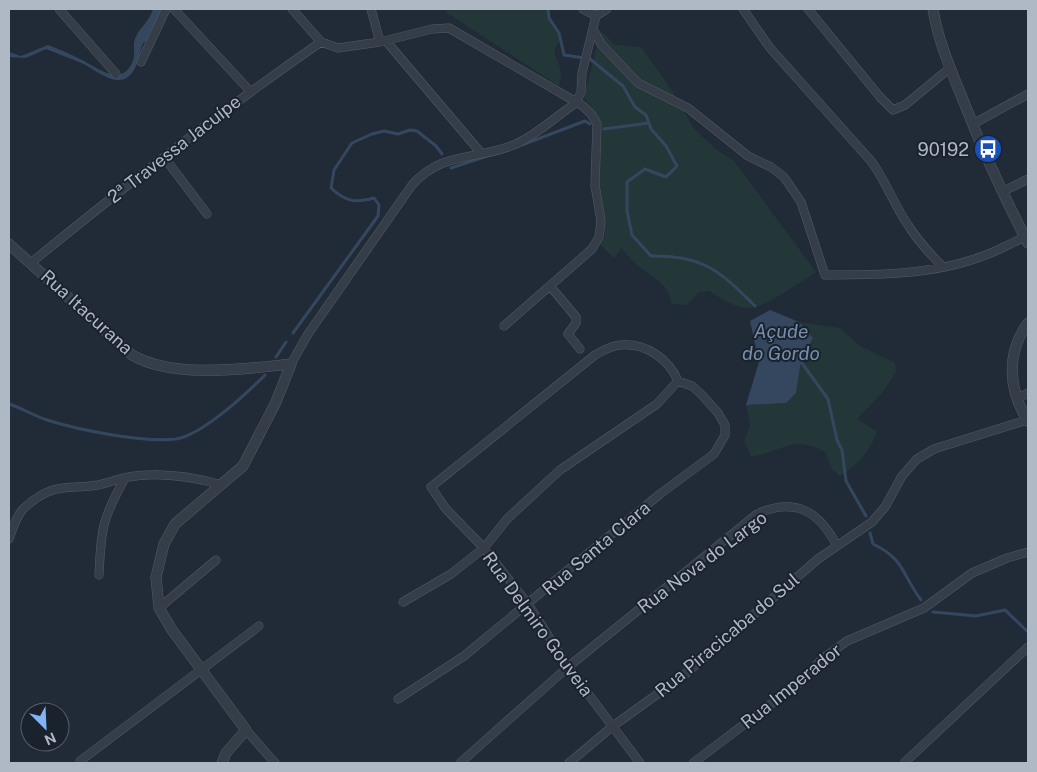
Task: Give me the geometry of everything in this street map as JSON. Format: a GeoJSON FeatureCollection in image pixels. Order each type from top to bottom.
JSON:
{"type":"FeatureCollection","features":[{"type":"Feature","properties":{"kind":"street"},"geometry":{"type":"LineString","coordinates":[[59,9],[116,74]]}},
{"type":"Feature","properties":{"kind":"street"},"geometry":{"type":"LineString","coordinates":[[141,62],[166,9]]}},
{"type":"Feature","properties":{"kind":"street"},"geometry":{"type":"LineString","coordinates":[[174,9],[250,91]]}},
{"type":"Feature","properties":{"kind":"street"},"geometry":{"type":"LineString","coordinates":[[292,9],[321,42],[338,48],[383,41],[432,29],[449,28],[587,109],[597,124],[595,185],[601,229],[599,238],[592,250],[504,326]]}},
{"type":"Feature","properties":{"kind":"street"},"geometry":{"type":"LineString","coordinates":[[371,9],[383,41],[480,153]]}},
{"type":"Feature","properties":{"kind":"street"},"geometry":{"type":"LineString","coordinates":[[583,9],[596,16]]}},
{"type":"Feature","properties":{"kind":"street"},"geometry":{"type":"LineString","coordinates":[[275,763],[246,730],[201,670],[159,608],[156,577],[159,560],[169,534],[181,518],[243,466],[276,402],[291,364],[308,334],[423,173],[440,163],[504,149],[519,143],[576,103],[581,92],[584,65],[594,31],[596,16],[607,9]]}},
{"type":"Feature","properties":{"kind":"street"},"geometry":{"type":"LineString","coordinates":[[743,9],[770,48],[871,161],[882,176],[907,225],[922,245],[943,267]]}},
{"type":"Feature","properties":{"kind":"street"},"geometry":{"type":"LineString","coordinates":[[808,9],[880,97],[893,110],[899,109],[950,68]]}},
{"type":"Feature","properties":{"kind":"street"},"geometry":{"type":"LineString","coordinates":[[594,31],[602,44],[638,83],[688,108],[748,156],[771,167],[784,177],[801,202],[825,275],[917,272],[983,256],[1027,240],[1002,192],[973,124],[950,68],[932,9]]}},
{"type":"Feature","properties":{"kind":"street","name":"2ª Travessa Jacuípe"},"geometry":{"type":"LineString","coordinates":[[32,262],[250,91],[321,42]]}},
{"type":"Feature","properties":{"kind":"street"},"geometry":{"type":"LineString","coordinates":[[973,124],[1028,94]]}},
{"type":"Feature","properties":{"kind":"street"},"geometry":{"type":"LineString","coordinates":[[164,157],[207,214]]}},
{"type":"Feature","properties":{"kind":"street"},"geometry":{"type":"LineString","coordinates":[[1002,192],[1028,179]]}},
{"type":"Feature","properties":{"kind":"street","name":"Rua Itacurana"},"geometry":{"type":"LineString","coordinates":[[9,244],[32,262],[132,355],[150,364],[170,369],[203,370],[291,364]]}},
{"type":"Feature","properties":{"kind":"street"},"geometry":{"type":"LineString","coordinates":[[550,286],[576,317],[576,322],[568,334],[580,349]]}},
{"type":"Feature","properties":{"kind":"street"},"geometry":{"type":"LineString","coordinates":[[1028,323],[1017,339],[1011,369],[1018,398],[1028,421]]}},
{"type":"Feature","properties":{"kind":"street","name":"Rua Delmiro Gouveia"},"geometry":{"type":"LineString","coordinates":[[640,763],[568,668],[528,604],[484,548],[446,509],[431,488],[595,355],[612,347],[621,344],[646,350],[665,360],[673,368],[678,381]]}},
{"type":"Feature","properties":{"kind":"street"},"geometry":{"type":"LineString","coordinates":[[403,602],[451,574],[484,548],[507,519],[570,462],[656,404],[678,381]]}},
{"type":"Feature","properties":{"kind":"street","name":"Rua Santa Clara"},"geometry":{"type":"LineString","coordinates":[[398,699],[443,671],[528,604],[633,516],[714,454],[725,435],[725,425],[718,413],[692,386],[678,381]]}},
{"type":"Feature","properties":{"kind":"street"},"geometry":{"type":"LineString","coordinates":[[1018,398],[1028,393]]}},
{"type":"Feature","properties":{"kind":"street","name":"Rua Piracicaba do Sul"},"geometry":{"type":"LineString","coordinates":[[569,763],[613,726],[684,675],[818,559],[872,522],[885,507],[902,476],[925,454],[1028,421]]}},
{"type":"Feature","properties":{"kind":"street"},"geometry":{"type":"LineString","coordinates":[[9,539],[23,509],[46,492],[58,487],[88,486],[125,478],[175,475],[194,477],[222,485]]}},
{"type":"Feature","properties":{"kind":"street"},"geometry":{"type":"LineString","coordinates":[[99,575],[102,526],[105,514],[125,478]]}},
{"type":"Feature","properties":{"kind":"street","name":"Rua Nova do Largo"},"geometry":{"type":"LineString","coordinates":[[460,763],[568,668],[758,514],[788,505],[801,508],[821,523],[837,546]]}},
{"type":"Feature","properties":{"kind":"street","name":"Rua Imperador"},"geometry":{"type":"LineString","coordinates":[[693,763],[799,683],[822,659],[847,641],[924,608],[972,573],[1007,558],[1028,552]]}},
{"type":"Feature","properties":{"kind":"street"},"geometry":{"type":"LineString","coordinates":[[159,608],[216,560]]}},
{"type":"Feature","properties":{"kind":"street"},"geometry":{"type":"LineString","coordinates":[[80,761],[259,626]]}},
{"type":"Feature","properties":{"kind":"street"},"geometry":{"type":"LineString","coordinates":[[905,762],[1028,647]]}},
{"type":"Feature","properties":{"kind":"street"},"geometry":{"type":"LineString","coordinates":[[222,763],[226,753],[246,730]]}},
{"type":"Feature","properties":{"kind":"green space"},"geometry":{"type":"Polygon","coordinates":[[[447,9],[548,9],[560,41],[555,50],[561,73],[559,86],[446,12],[447,9]]]}},
{"type":"Feature","properties":{"kind":"green space"},"geometry":{"type":"Polygon","coordinates":[[[601,31],[615,45],[641,47],[673,92],[694,129],[717,150],[734,161],[816,272],[782,294],[755,307],[737,306],[709,291],[699,292],[687,305],[672,304],[668,292],[662,284],[639,266],[621,248],[614,258],[600,244],[605,237],[599,186],[600,124],[596,113],[584,97],[601,31]]]}},
{"type":"Feature","properties":{"kind":"green space"},"geometry":{"type":"Polygon","coordinates":[[[799,322],[840,328],[860,346],[895,363],[896,372],[882,393],[857,419],[877,432],[874,439],[862,457],[840,476],[832,469],[825,452],[813,447],[794,444],[771,452],[751,456],[744,441],[750,425],[746,405],[786,403],[796,393],[801,361],[813,338],[799,322]]]}},
{"type":"Feature","properties":{"kind":"water"},"geometry":{"type":"Polygon","coordinates":[[[153,9],[161,9],[156,25],[143,43],[134,70],[128,77],[122,80],[110,78],[84,64],[46,49],[26,58],[9,57],[9,52],[21,56],[48,45],[107,73],[120,74],[131,65],[134,58],[135,39],[153,9]]]}},
{"type":"Feature","properties":{"kind":"water","name":"Açude do Gordo"},"geometry":{"type":"Polygon","coordinates":[[[770,310],[799,322],[813,338],[801,361],[796,393],[786,403],[746,405],[759,362],[750,321],[770,310]]]}},
{"type":"Feature","properties":{"kind":"waterway"},"geometry":{"type":"LineString","coordinates":[[548,9],[549,18],[559,33],[564,55],[590,59],[623,86],[635,107],[646,115],[651,129],[666,146],[677,166],[666,177],[645,169],[627,182],[627,211],[632,235],[651,256],[684,258],[709,268],[731,283],[755,306]]}},
{"type":"Feature","properties":{"kind":"waterway"},"geometry":{"type":"LineString","coordinates":[[522,145],[585,121],[590,124]]}},
{"type":"Feature","properties":{"kind":"waterway"},"geometry":{"type":"LineString","coordinates":[[604,129],[649,123]]}},
{"type":"Feature","properties":{"kind":"waterway"},"geometry":{"type":"LineString","coordinates":[[293,333],[378,216],[379,205],[374,198],[361,201],[346,199],[331,188],[334,170],[352,143],[384,131],[398,134],[410,130],[417,131],[436,146],[442,154]]}},
{"type":"Feature","properties":{"kind":"waterway"},"geometry":{"type":"LineString","coordinates":[[451,168],[490,155]]}},
{"type":"Feature","properties":{"kind":"waterway"},"geometry":{"type":"LineString","coordinates":[[276,357],[286,342]]}},
{"type":"Feature","properties":{"kind":"waterway"},"geometry":{"type":"LineString","coordinates":[[799,359],[828,399],[837,440],[842,450],[846,481],[866,516]]}},
{"type":"Feature","properties":{"kind":"waterway"},"geometry":{"type":"LineString","coordinates":[[9,404],[47,420],[76,428],[146,439],[176,439],[187,436],[211,422],[265,375]]}},
{"type":"Feature","properties":{"kind":"waterway"},"geometry":{"type":"LineString","coordinates":[[870,533],[873,544],[897,562],[921,600]]}},
{"type":"Feature","properties":{"kind":"waterway"},"geometry":{"type":"LineString","coordinates":[[933,612],[976,616],[1005,610],[1028,632]]}},
{"type":"Feature","properties":{"kind":"place","name":"90192"},"geometry":{"type":"Point","coordinates":[988,149]}}]}
